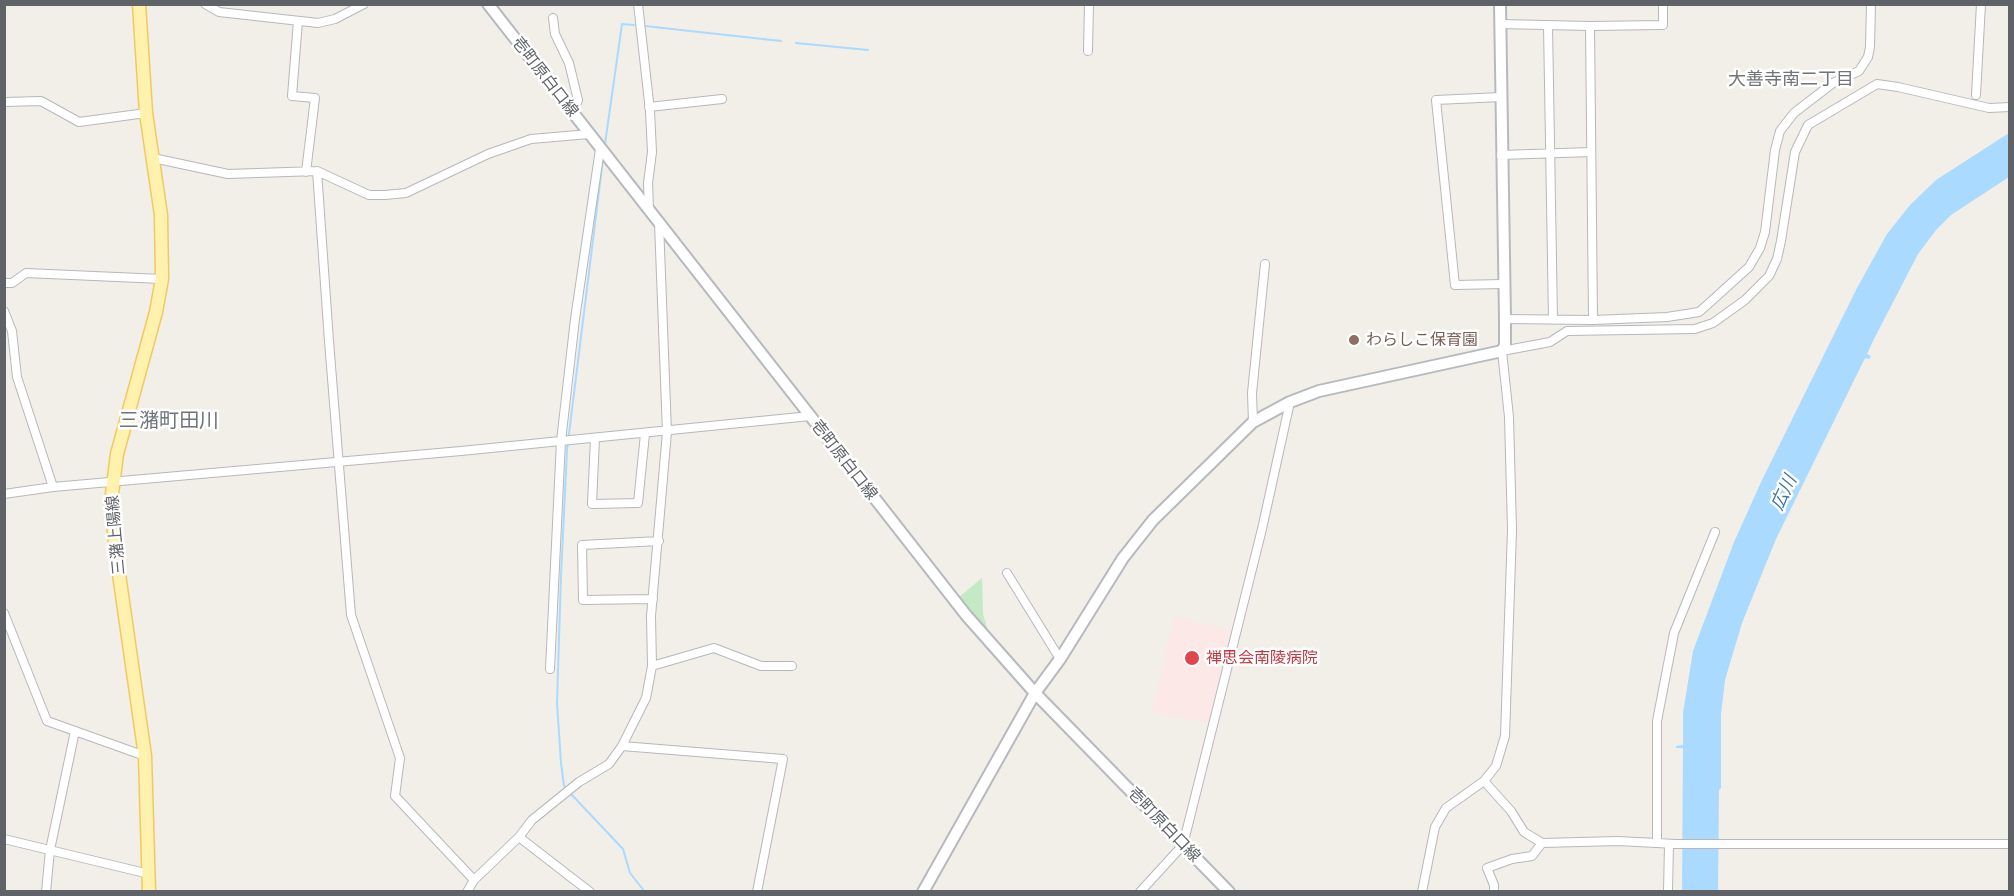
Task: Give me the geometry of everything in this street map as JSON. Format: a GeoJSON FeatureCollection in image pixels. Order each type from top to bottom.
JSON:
{"type":"FeatureCollection","features":[{"type":"Feature","properties":{"kind":"main road","name":"三潴上陽線"},"geometry":{"type":"LineString","coordinates":[[139,4],[146,113],[161,215],[162,279],[156,312],[117,454],[111,502],[116,553],[145,756],[149,891]]}},
{"type":"Feature","properties":{"kind":"street"},"geometry":{"type":"LineString","coordinates":[[205,4],[219,12],[318,23],[335,19],[364,4]]}},
{"type":"Feature","properties":{"kind":"street","name":"壱町原白口線"},"geometry":{"type":"LineString","coordinates":[[488,4],[966,615],[1035,693],[1229,891]]}},
{"type":"Feature","properties":{"kind":"street"},"geometry":{"type":"LineString","coordinates":[[638,4],[650,106],[652,152],[648,183],[649,210]]}},
{"type":"Feature","properties":{"kind":"street"},"geometry":{"type":"LineString","coordinates":[[1088,51],[1089,4]]}},
{"type":"Feature","properties":{"kind":"street"},"geometry":{"type":"LineString","coordinates":[[1422,891],[1435,827],[1446,808],[1484,781],[1496,766],[1505,736],[1512,530],[1509,417],[1502,351],[1505,345],[1505,319],[1500,4]]}},
{"type":"Feature","properties":{"kind":"street"},"geometry":{"type":"LineString","coordinates":[[1500,24],[1663,25],[1663,4]]}},
{"type":"Feature","properties":{"kind":"street"},"geometry":{"type":"LineString","coordinates":[[1505,319],[1593,320],[1667,317],[1699,312],[1749,267],[1760,248],[1765,232],[1775,150],[1780,131],[1794,113],[1804,105],[1833,83],[1859,71],[1864,65],[1870,47],[1871,4]]}},
{"type":"Feature","properties":{"kind":"street"},"geometry":{"type":"LineString","coordinates":[[1976,95],[1981,4]]}},
{"type":"Feature","properties":{"kind":"street"},"geometry":{"type":"LineString","coordinates":[[553,18],[555,34],[569,63],[578,100],[573,113]]}},
{"type":"Feature","properties":{"kind":"street"},"geometry":{"type":"LineString","coordinates":[[298,21],[292,96],[315,98],[306,172]]}},
{"type":"Feature","properties":{"kind":"street"},"geometry":{"type":"LineString","coordinates":[[1548,25],[1553,320]]}},
{"type":"Feature","properties":{"kind":"street"},"geometry":{"type":"LineString","coordinates":[[1590,26],[1593,320]]}},
{"type":"Feature","properties":{"kind":"street"},"geometry":{"type":"LineString","coordinates":[[923,891],[1035,693],[1060,659],[1123,558],[1153,520],[1253,422],[1290,402],[1319,391],[1550,342],[1567,331],[1695,329],[1713,323],[1745,300],[1769,276],[1777,259],[1781,241],[1795,152],[1808,125],[1877,84],[1989,108],[2010,107]]}},
{"type":"Feature","properties":{"kind":"street"},"geometry":{"type":"LineString","coordinates":[[1501,97],[1436,100],[1455,285],[1503,284]]}},
{"type":"Feature","properties":{"kind":"street"},"geometry":{"type":"LineString","coordinates":[[650,106],[722,99]]}},
{"type":"Feature","properties":{"kind":"street"},"geometry":{"type":"LineString","coordinates":[[4,102],[41,101],[79,122],[146,113]]}},
{"type":"Feature","properties":{"kind":"street"},"geometry":{"type":"LineString","coordinates":[[153,158],[228,174],[317,171],[369,195],[406,193],[488,154],[531,139],[589,134]]}},
{"type":"Feature","properties":{"kind":"street"},"geometry":{"type":"LineString","coordinates":[[550,669],[561,441],[575,319],[600,149]]}},
{"type":"Feature","properties":{"kind":"street"},"geometry":{"type":"LineString","coordinates":[[1501,155],[1591,152]]}},
{"type":"Feature","properties":{"kind":"street"},"geometry":{"type":"LineString","coordinates":[[317,171],[351,615],[400,758],[395,796],[474,880]]}},
{"type":"Feature","properties":{"kind":"street"},"geometry":{"type":"LineString","coordinates":[[467,891],[474,880],[519,837],[532,820],[579,782],[609,764],[622,746],[646,698],[652,666],[653,599],[667,432],[659,224]]}},
{"type":"Feature","properties":{"kind":"street"},"geometry":{"type":"LineString","coordinates":[[1253,422],[1252,393],[1265,264]]}},
{"type":"Feature","properties":{"kind":"street"},"geometry":{"type":"LineString","coordinates":[[4,284],[12,283],[26,273],[162,279]]}},
{"type":"Feature","properties":{"kind":"street"},"geometry":{"type":"LineString","coordinates":[[4,310],[12,331],[17,377],[53,487]]}},
{"type":"Feature","properties":{"kind":"street"},"geometry":{"type":"LineString","coordinates":[[1140,891],[1183,845],[1262,529],[1290,402]]}},
{"type":"Feature","properties":{"kind":"street"},"geometry":{"type":"LineString","coordinates":[[4,494],[53,487],[667,432],[810,416]]}},
{"type":"Feature","properties":{"kind":"street"},"geometry":{"type":"LineString","coordinates":[[595,438],[592,504],[638,503],[645,434]]}},
{"type":"Feature","properties":{"kind":"street"},"geometry":{"type":"LineString","coordinates":[[1657,843],[1657,721],[1674,633],[1715,532]]}},
{"type":"Feature","properties":{"kind":"street"},"geometry":{"type":"LineString","coordinates":[[653,599],[583,600],[582,545],[659,541]]}},
{"type":"Feature","properties":{"kind":"street"},"geometry":{"type":"LineString","coordinates":[[1007,573],[1060,659]]}},
{"type":"Feature","properties":{"kind":"street"},"geometry":{"type":"LineString","coordinates":[[4,613],[47,721],[145,756]]}},
{"type":"Feature","properties":{"kind":"street"},"geometry":{"type":"LineString","coordinates":[[652,666],[714,648],[761,666],[792,666]]}},
{"type":"Feature","properties":{"kind":"street"},"geometry":{"type":"LineString","coordinates":[[46,891],[50,850],[75,731]]}},
{"type":"Feature","properties":{"kind":"street"},"geometry":{"type":"LineString","coordinates":[[622,746],[783,759],[757,891]]}},
{"type":"Feature","properties":{"kind":"street"},"geometry":{"type":"LineString","coordinates":[[1484,781],[1511,811],[1524,832],[1542,843],[1618,841],[1735,845],[2010,844]]}},
{"type":"Feature","properties":{"kind":"street"},"geometry":{"type":"LineString","coordinates":[[519,837],[590,891]]}},
{"type":"Feature","properties":{"kind":"street"},"geometry":{"type":"LineString","coordinates":[[4,839],[149,874]]}},
{"type":"Feature","properties":{"kind":"street"},"geometry":{"type":"LineString","coordinates":[[1494,891],[1487,868],[1512,859],[1532,856],[1542,843]]}},
{"type":"Feature","properties":{"kind":"street"},"geometry":{"type":"LineString","coordinates":[[1668,891],[1672,844]]}},
{"type":"Feature","properties":{"kind":"shaded area"},"geometry":{"type":"Polygon","coordinates":[[[1174,616],[1230,630],[1209,723],[1152,712],[1174,616]]]}},
{"type":"Feature","properties":{"kind":"green space"},"geometry":{"type":"Polygon","coordinates":[[[982,578],[983,614],[988,631],[959,597],[982,578]]]}},
{"type":"Feature","properties":{"kind":"water","name":"広川"},"geometry":{"type":"Polygon","coordinates":[[[2009,133],[2009,177],[1951,215],[1918,254],[1867,354],[1871,356],[1869,359],[1865,358],[1776,539],[1742,623],[1725,680],[1721,714],[1718,891],[1682,891],[1683,748],[1676,748],[1676,746],[1683,745],[1683,713],[1693,651],[1734,542],[1762,480],[1857,288],[1887,234],[1910,205],[1936,180],[2009,133]]]}},
{"type":"Feature","properties":{"kind":"waterway"},"geometry":{"type":"LineString","coordinates":[[605,144],[622,24],[634,25]]}},
{"type":"Feature","properties":{"kind":"waterway"},"geometry":{"type":"LineString","coordinates":[[645,26],[781,41]]}},
{"type":"Feature","properties":{"kind":"waterway"},"geometry":{"type":"LineString","coordinates":[[796,43],[868,50]]}},
{"type":"Feature","properties":{"kind":"waterway"},"geometry":{"type":"LineString","coordinates":[[567,789],[564,786],[561,763],[557,703],[567,450],[603,159]]}},
{"type":"Feature","properties":{"kind":"waterway"},"geometry":{"type":"LineString","coordinates":[[570,793],[623,849],[630,873],[645,892]]}},
{"type":"Feature","properties":{"kind":"place","name":"わらしこ保育園"},"geometry":{"type":"Point","coordinates":[1354,340]}},
{"type":"Feature","properties":{"kind":"place","name":"禅思会南陵病院"},"geometry":{"type":"Point","coordinates":[1192,658]}},
{"type":"Feature","properties":{"kind":"district","name":"大善寺南二丁目"},"geometry":{"type":"Point","coordinates":[1791,80]}},
{"type":"Feature","properties":{"kind":"district","name":"三潴町田川"},"geometry":{"type":"Point","coordinates":[169,421]}}]}
